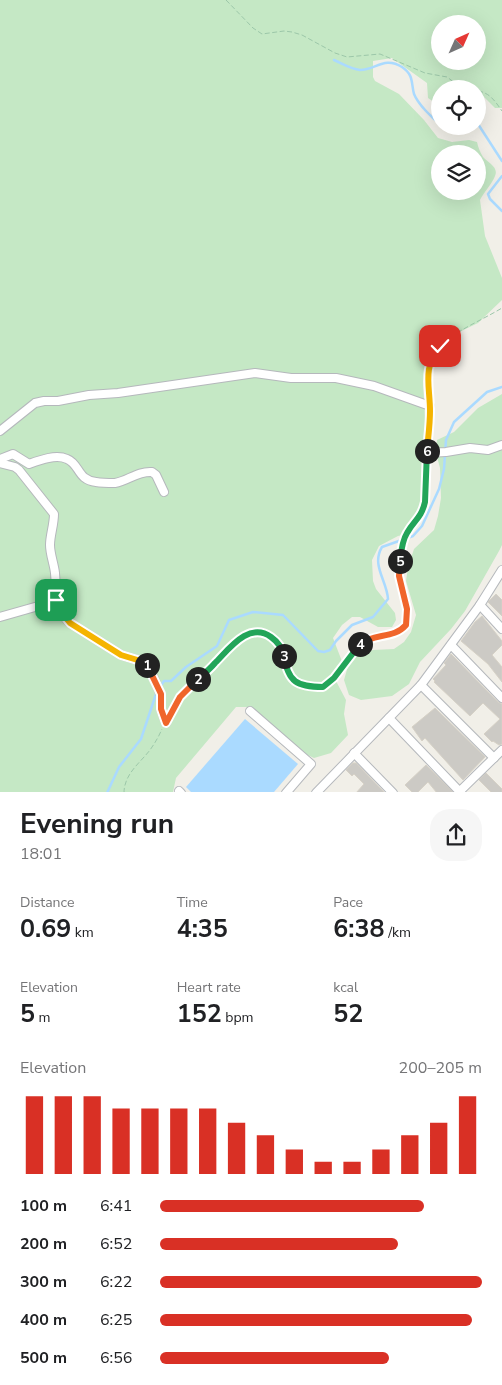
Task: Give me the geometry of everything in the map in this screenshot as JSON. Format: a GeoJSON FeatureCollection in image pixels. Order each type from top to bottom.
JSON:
{"type":"FeatureCollection","features":[{"type":"Feature","properties":{"kind":"street"},"geometry":{"type":"LineString","coordinates":[[0,431],[35,403],[44,400],[58,401],[89,395],[118,393],[256,373],[291,378],[336,378],[374,386],[430,406]]}},
{"type":"Feature","properties":{"kind":"street"},"geometry":{"type":"LineString","coordinates":[[427,453],[470,448],[488,450],[502,445]]}},
{"type":"Feature","properties":{"kind":"street"},"geometry":{"type":"LineString","coordinates":[[0,461],[13,454],[29,464],[50,458],[66,458],[82,477],[94,482],[117,483],[144,472],[152,472],[164,492]]}},
{"type":"Feature","properties":{"kind":"street"},"geometry":{"type":"LineString","coordinates":[[0,461],[20,470],[54,514],[50,546],[55,573],[58,608],[70,623],[121,655],[144,662],[149,667],[161,694],[161,709],[166,723]]}},
{"type":"Feature","properties":{"kind":"street"},"geometry":{"type":"LineString","coordinates":[[320,791],[354,753],[421,685],[480,605],[502,570]]}},
{"type":"Feature","properties":{"kind":"street"},"geometry":{"type":"LineString","coordinates":[[0,617],[56,600]]}},
{"type":"Feature","properties":{"kind":"street"},"geometry":{"type":"LineString","coordinates":[[480,605],[502,629]]}},
{"type":"Feature","properties":{"kind":"street"},"geometry":{"type":"LineString","coordinates":[[451,645],[502,698]]}},
{"type":"Feature","properties":{"kind":"street"},"geometry":{"type":"LineString","coordinates":[[421,685],[494,758]]}},
{"type":"Feature","properties":{"kind":"street"},"geometry":{"type":"LineString","coordinates":[[250,711],[311,764],[286,792]]}},
{"type":"Feature","properties":{"kind":"street"},"geometry":{"type":"LineString","coordinates":[[389,718],[460,792],[502,750]]}},
{"type":"Feature","properties":{"kind":"street"},"geometry":{"type":"LineString","coordinates":[[354,753],[392,792]]}},
{"type":"Feature","properties":{"kind":"path"},"geometry":{"type":"LineString","coordinates":[[226,0],[253,28],[262,34],[284,31],[292,32],[347,57],[380,54],[425,73],[447,77],[451,80]]}},
{"type":"Feature","properties":{"kind":"path"},"geometry":{"type":"LineString","coordinates":[[486,93],[491,96],[502,111]]}},
{"type":"Feature","properties":{"kind":"path"},"geometry":{"type":"LineString","coordinates":[[124,792],[127,778],[150,750],[184,692],[234,642],[244,636],[253,632],[268,634],[282,650],[285,666],[291,678],[303,686],[323,687],[334,678],[364,641],[369,638],[397,633],[406,625],[407,609],[399,576],[399,565],[405,536],[419,519],[425,502],[430,406],[428,378],[430,364],[435,352],[449,339],[502,308]]}},
{"type":"Feature","properties":{"kind":"green space"},"geometry":{"type":"Polygon","coordinates":[[[0,0],[502,0],[502,108],[495,108],[486,99],[486,80],[431,80],[431,100],[428,98],[427,83],[392,58],[373,61],[373,77],[375,81],[399,94],[424,120],[431,129],[431,135],[452,142],[469,140],[477,142],[478,145],[431,145],[431,200],[480,200],[485,236],[502,278],[502,300],[478,323],[449,337],[435,351],[423,381],[429,492],[421,520],[407,534],[398,536],[379,546],[372,560],[373,581],[376,589],[395,613],[396,620],[392,627],[378,627],[360,617],[352,617],[342,625],[333,638],[343,664],[336,681],[346,700],[344,714],[348,735],[331,753],[314,758],[295,749],[252,707],[236,707],[176,778],[173,792],[0,792],[0,0]]]}},
{"type":"Feature","properties":{"kind":"green space"},"geometry":{"type":"Polygon","coordinates":[[[486,160],[496,170],[495,176],[486,191],[486,160]]]}},
{"type":"Feature","properties":{"kind":"green space"},"geometry":{"type":"Polygon","coordinates":[[[502,394],[502,545],[499,551],[465,611],[420,662],[409,684],[392,696],[361,700],[349,695],[344,680],[348,666],[355,656],[373,650],[394,649],[404,642],[411,632],[416,615],[406,581],[414,549],[434,530],[438,516],[441,498],[440,468],[436,453],[437,440],[454,432],[478,408],[502,394]]]}},
{"type":"Feature","properties":{"kind":"water"},"geometry":{"type":"Polygon","coordinates":[[[245,719],[298,764],[274,792],[191,792],[186,787],[245,719]]]}},
{"type":"Feature","properties":{"kind":"building"},"geometry":{"type":"Polygon","coordinates":[[[496,594],[502,600],[502,616],[488,602],[496,594]]]}},
{"type":"Feature","properties":{"kind":"building"},"geometry":{"type":"Polygon","coordinates":[[[482,616],[502,641],[502,645],[492,655],[502,667],[502,682],[488,664],[461,641],[475,622],[482,616]]]}},
{"type":"Feature","properties":{"kind":"building"},"geometry":{"type":"Polygon","coordinates":[[[451,654],[502,704],[502,744],[499,745],[492,742],[484,734],[500,719],[483,703],[470,716],[434,682],[433,679],[446,665],[444,663],[451,654]]]}},
{"type":"Feature","properties":{"kind":"building"},"geometry":{"type":"Polygon","coordinates":[[[435,708],[485,757],[463,780],[425,738],[422,741],[412,727],[435,708]]]}},
{"type":"Feature","properties":{"kind":"building"},"geometry":{"type":"Polygon","coordinates":[[[353,763],[356,763],[384,792],[357,792],[364,784],[354,774],[352,776],[346,770],[353,763]]]}},
{"type":"Feature","properties":{"kind":"building"},"geometry":{"type":"Polygon","coordinates":[[[426,765],[453,792],[436,792],[428,782],[418,792],[412,792],[405,785],[426,765]]]}},
{"type":"Feature","properties":{"kind":"building"},"geometry":{"type":"Polygon","coordinates":[[[486,773],[502,789],[502,792],[491,792],[479,780],[486,773]]]}},
{"type":"Feature","properties":{"kind":"waterway"},"geometry":{"type":"LineString","coordinates":[[334,60],[360,70],[385,63],[396,64],[402,67],[409,73],[414,94],[431,117]]}},
{"type":"Feature","properties":{"kind":"waterway"},"geometry":{"type":"LineString","coordinates":[[485,135],[502,161]]}},
{"type":"Feature","properties":{"kind":"waterway"},"geometry":{"type":"LineString","coordinates":[[502,176],[488,194],[490,199],[502,211]]}},
{"type":"Feature","properties":{"kind":"waterway"},"geometry":{"type":"LineString","coordinates":[[160,687],[164,681],[171,681],[186,667],[217,646],[229,620],[253,612],[283,615],[318,651],[324,652],[330,650],[352,625],[373,617],[388,599],[378,560],[382,547],[413,536],[422,526],[439,489],[444,469],[446,440],[454,422],[487,392],[502,387]]}},
{"type":"Feature","properties":{"kind":"waterway"},"geometry":{"type":"LineString","coordinates":[[107,792],[119,767],[141,739],[157,691]]}},
{"type":"Feature","properties":{"kind":"route"},"geometry":{"type":"LineString","coordinates":[[56,600],[58,608],[70,623],[121,655],[144,662],[149,667],[161,694],[162,716],[166,723],[184,692],[234,642],[253,632],[268,634],[279,643],[285,666],[291,678],[298,684],[307,687],[323,687],[334,678],[364,641],[369,638],[397,633],[406,625],[407,609],[399,576],[399,565],[405,536],[419,519],[425,502],[430,411],[428,378],[430,364],[440,346]]}}]}
